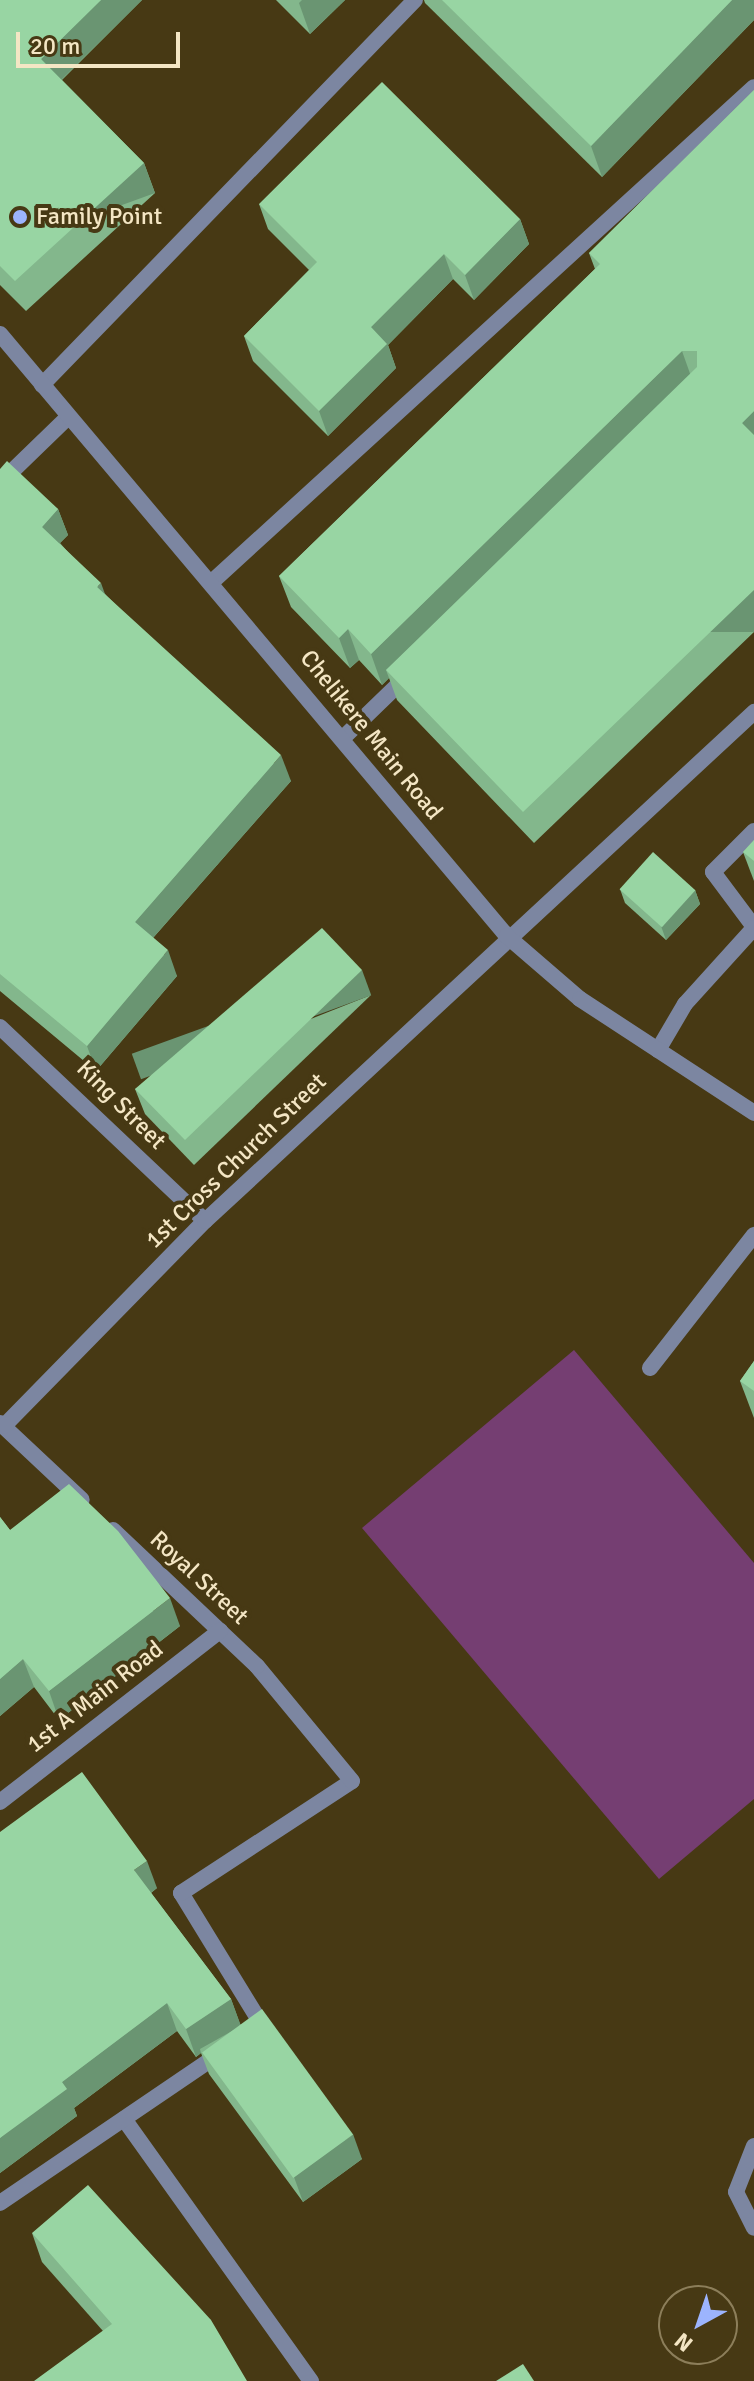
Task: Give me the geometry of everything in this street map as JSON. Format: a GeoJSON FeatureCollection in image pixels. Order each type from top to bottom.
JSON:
{"type":"FeatureCollection","features":[{"type":"Feature","properties":{"kind":"street"},"geometry":{"type":"LineString","coordinates":[[42,385],[415,0]]}},
{"type":"Feature","properties":{"kind":"street"},"geometry":{"type":"LineString","coordinates":[[214,580],[754,87]]}},
{"type":"Feature","properties":{"kind":"street","name":"Chelikere Main Road"},"geometry":{"type":"LineString","coordinates":[[0,334],[67,418],[214,580],[507,936],[580,999],[754,1113]]}},
{"type":"Feature","properties":{"kind":"street"},"geometry":{"type":"LineString","coordinates":[[0,483],[67,418]]}},
{"type":"Feature","properties":{"kind":"street"},"geometry":{"type":"LineString","coordinates":[[342,739],[424,660]]}},
{"type":"Feature","properties":{"kind":"street","name":"1st Cross Church Street"},"geometry":{"type":"LineString","coordinates":[[2,1425],[205,1221],[507,936],[754,712]]}},
{"type":"Feature","properties":{"kind":"street"},"geometry":{"type":"LineString","coordinates":[[658,1050],[685,1004],[754,927],[713,872],[754,831]]}},
{"type":"Feature","properties":{"kind":"street","name":"King Street"},"geometry":{"type":"LineString","coordinates":[[0,1027],[205,1221]]}},
{"type":"Feature","properties":{"kind":"street"},"geometry":{"type":"LineString","coordinates":[[650,1368],[754,1235]]}},
{"type":"Feature","properties":{"kind":"street","name":"Royal Street"},"geometry":{"type":"LineString","coordinates":[[2,1425],[257,1666],[352,1781],[181,1893],[262,2025],[124,2119]]}},
{"type":"Feature","properties":{"kind":"street","name":"1st A Main Road"},"geometry":{"type":"LineString","coordinates":[[0,1802],[220,1631]]}},
{"type":"Feature","properties":{"kind":"street"},"geometry":{"type":"LineString","coordinates":[[0,2203],[124,2119],[311,2381]]}},
{"type":"Feature","properties":{"kind":"street"},"geometry":{"type":"LineString","coordinates":[[754,2146],[736,2192],[754,2228]]}},
{"type":"Feature","properties":{"kind":"shaded area"},"geometry":{"type":"Polygon","coordinates":[[[574,1350],[754,1563],[754,1799],[659,1879],[362,1528],[574,1350]]]}},
{"type":"Feature","properties":{"kind":"building"},"geometry":{"type":"Polygon","coordinates":[[[0,0],[101,0],[41,59],[144,163],[15,281],[0,266],[0,0]]]}},
{"type":"Feature","properties":{"kind":"building"},"geometry":{"type":"Polygon","coordinates":[[[442,0],[732,0],[591,146],[442,0]]]}},
{"type":"Feature","properties":{"kind":"building"},"geometry":{"type":"Polygon","coordinates":[[[382,82],[520,219],[465,275],[444,254],[371,327],[387,344],[319,411],[244,336],[317,262],[259,204],[382,82]]]}},
{"type":"Feature","properties":{"kind":"building"},"geometry":{"type":"Polygon","coordinates":[[[754,90],[754,411],[742,423],[754,435],[754,590],[523,812],[386,670],[697,367],[697,351],[682,351],[371,654],[348,629],[339,638],[279,576],[600,264],[589,253],[754,90]]]}},
{"type":"Feature","properties":{"kind":"building"},"geometry":{"type":"Polygon","coordinates":[[[7,461],[58,509],[42,527],[101,583],[97,587],[281,755],[135,922],[168,950],[87,1046],[0,974],[0,469],[7,461]]]}},
{"type":"Feature","properties":{"kind":"building"},"geometry":{"type":"Polygon","coordinates":[[[754,840],[754,861],[743,852],[754,840]]]}},
{"type":"Feature","properties":{"kind":"building"},"geometry":{"type":"Polygon","coordinates":[[[653,852],[695,890],[662,927],[620,889],[653,852]]]}},
{"type":"Feature","properties":{"kind":"building"},"geometry":{"type":"Polygon","coordinates":[[[322,928],[362,970],[185,1140],[135,1089],[322,928]]]}},
{"type":"Feature","properties":{"kind":"building"},"geometry":{"type":"Polygon","coordinates":[[[754,1361],[754,1391],[740,1381],[754,1361]]]}},
{"type":"Feature","properties":{"kind":"building"},"geometry":{"type":"Polygon","coordinates":[[[69,1484],[118,1531],[170,1598],[49,1691],[23,1659],[0,1679],[0,1517],[10,1530],[69,1484]]]}},
{"type":"Feature","properties":{"kind":"building"},"geometry":{"type":"Polygon","coordinates":[[[82,1772],[147,1861],[134,1870],[231,1999],[186,2029],[167,2003],[62,2082],[67,2089],[0,2138],[0,1832],[82,1772]]]}},
{"type":"Feature","properties":{"kind":"building"},"geometry":{"type":"Polygon","coordinates":[[[262,2009],[353,2134],[293,2178],[202,2052],[262,2009]]]}},
{"type":"Feature","properties":{"kind":"building"},"geometry":{"type":"Polygon","coordinates":[[[88,2185],[211,2320],[247,2381],[34,2381],[112,2324],[32,2233],[88,2185]]]}},
{"type":"Feature","properties":{"kind":"building"},"geometry":{"type":"Polygon","coordinates":[[[523,2364],[534,2381],[496,2381],[523,2364]]]}},
{"type":"Feature","properties":{"kind":"place","name":"Family Point"},"geometry":{"type":"Point","coordinates":[20,217]}}]}
